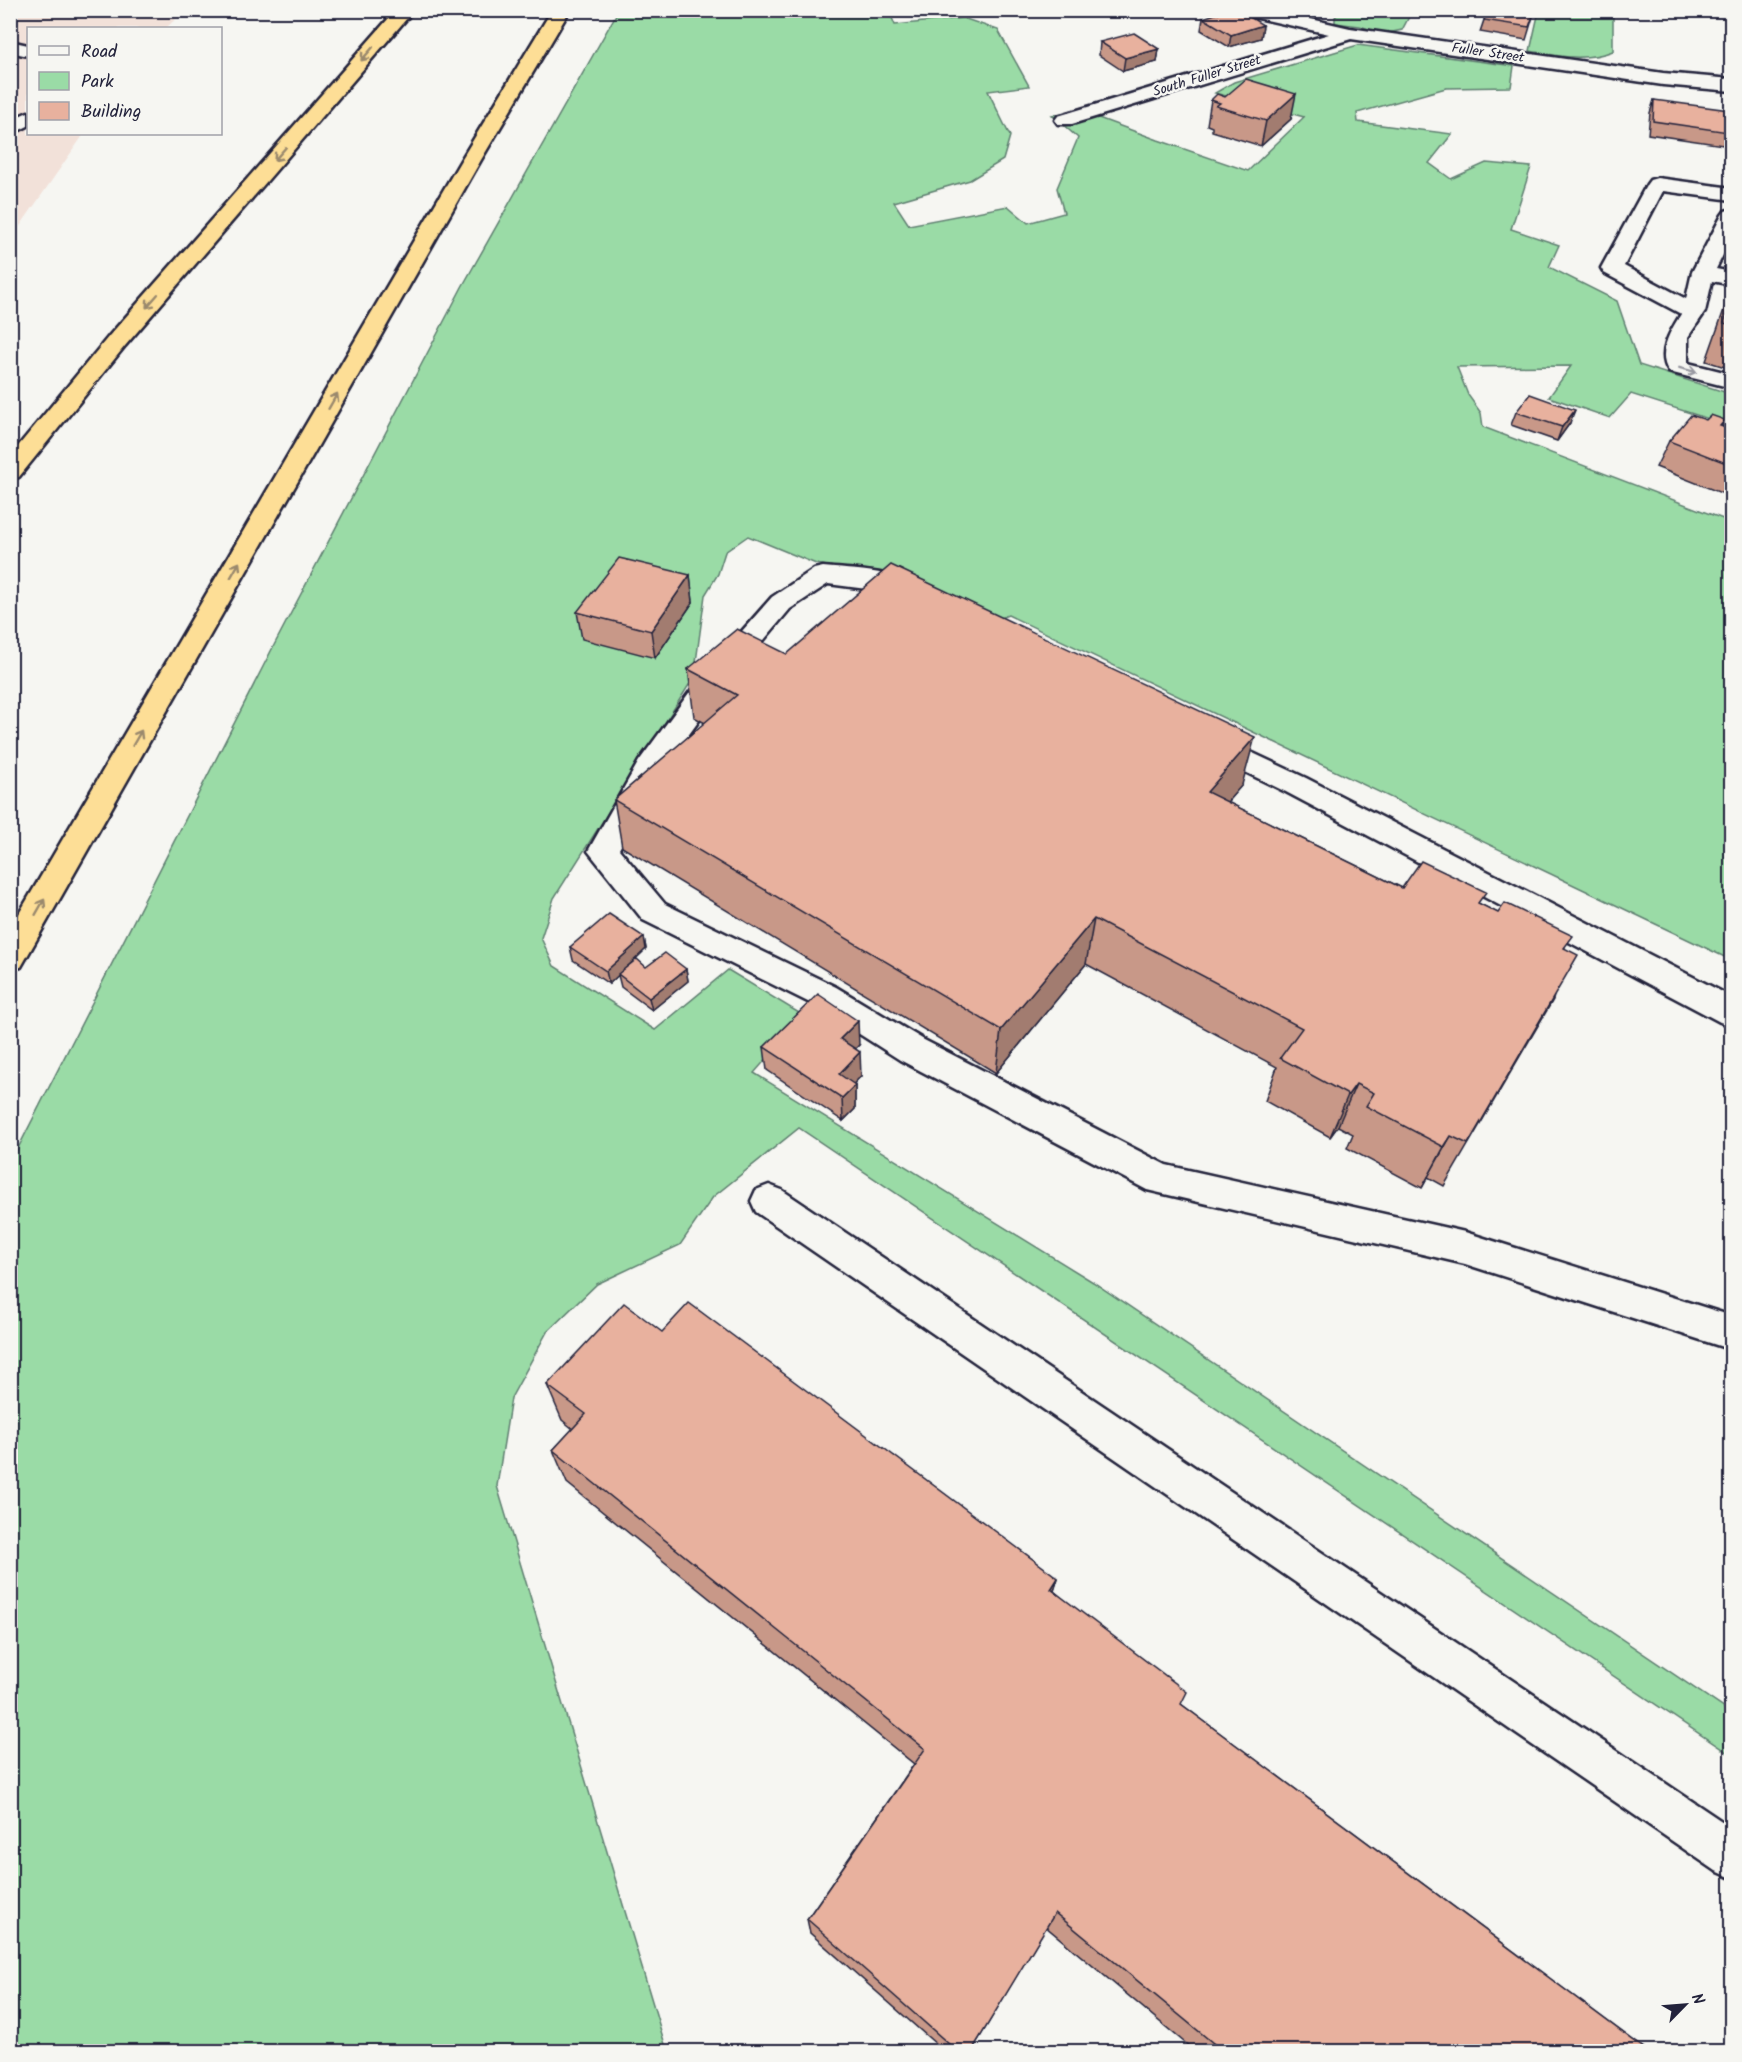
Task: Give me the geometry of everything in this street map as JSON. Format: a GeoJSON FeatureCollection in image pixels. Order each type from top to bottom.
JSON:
{"type":"FeatureCollection","features":[{"type":"Feature","properties":{"kind":"highway"},"geometry":{"type":"LineString","coordinates":[[10,472],[117,341],[406,10]]}},
{"type":"Feature","properties":{"kind":"highway"},"geometry":{"type":"LineString","coordinates":[[10,958],[471,160],[561,10]]}},
{"type":"Feature","properties":{"kind":"highway"},"geometry":{"type":"LineString","coordinates":[[10,442],[117,341]]}},
{"type":"Feature","properties":{"kind":"street","name":"Fuller Street"},"geometry":{"type":"LineString","coordinates":[[1246,10],[1350,33],[1663,79],[1731,85]]}},
{"type":"Feature","properties":{"kind":"street","name":"South Fuller Street"},"geometry":{"type":"LineString","coordinates":[[1065,120],[1350,33]]}},
{"type":"Feature","properties":{"kind":"street"},"geometry":{"type":"LineString","coordinates":[[10,46],[27,51]]}},
{"type":"Feature","properties":{"kind":"street"},"geometry":{"type":"LineString","coordinates":[[10,129],[27,119]]}},
{"type":"Feature","properties":{"kind":"street"},"geometry":{"type":"LineString","coordinates":[[1694,312],[1612,268],[1657,184],[1731,194]]}},
{"type":"Feature","properties":{"kind":"street"},"geometry":{"type":"LineString","coordinates":[[1731,215],[1703,272],[1694,312],[1677,337],[1677,367],[1731,381]]}},
{"type":"Feature","properties":{"kind":"street"},"geometry":{"type":"LineString","coordinates":[[1703,272],[1731,279]]}},
{"type":"Feature","properties":{"kind":"street"},"geometry":{"type":"LineString","coordinates":[[931,604],[888,583],[823,575],[781,603],[707,689],[649,768],[603,852],[654,912],[825,996],[912,1050],[1159,1179],[1465,1248],[1731,1333]]}},
{"type":"Feature","properties":{"kind":"street"},"geometry":{"type":"LineString","coordinates":[[1188,732],[1296,785],[1731,1013]]}},
{"type":"Feature","properties":{"kind":"street"},"geometry":{"type":"LineString","coordinates":[[769,1201],[1731,1855]]}},
{"type":"Feature","properties":{"kind":"shaded area"},"geometry":{"type":"Polygon","coordinates":[[[11,11],[184,11],[167,27],[27,27],[27,135],[83,135],[11,239],[11,11]]]}},
{"type":"Feature","properties":{"kind":"green space"},"geometry":{"type":"Polygon","coordinates":[[[618,11],[889,11],[895,25],[963,18],[998,30],[1029,86],[988,91],[1010,136],[1003,160],[970,180],[894,202],[909,225],[1008,206],[1028,223],[1064,213],[1057,188],[1078,138],[1052,115],[1077,110],[1248,171],[1304,117],[1215,93],[1234,82],[1358,45],[1514,66],[1511,87],[1446,88],[1357,113],[1358,122],[1452,134],[1429,163],[1451,179],[1486,163],[1531,167],[1511,229],[1559,245],[1549,267],[1617,301],[1639,365],[1731,394],[1731,426],[1631,394],[1610,418],[1549,397],[1571,366],[1457,367],[1468,395],[1481,413],[1483,427],[1731,522],[1731,960],[1008,615],[990,622],[901,579],[816,564],[748,536],[725,552],[718,574],[705,595],[694,677],[554,898],[541,938],[554,966],[655,1030],[728,970],[804,1016],[754,1073],[1093,1282],[1731,1713],[1731,1755],[799,1128],[713,1197],[680,1245],[597,1284],[547,1332],[511,1398],[497,1486],[667,2051],[11,2051],[10,1164],[271,651],[462,287],[618,11]]]}},
{"type":"Feature","properties":{"kind":"green space"},"geometry":{"type":"Polygon","coordinates":[[[1341,11],[1412,11],[1402,30],[1383,34],[1360,26],[1335,23],[1335,17],[1341,11]]]}},
{"type":"Feature","properties":{"kind":"green space"},"geometry":{"type":"Polygon","coordinates":[[[1539,11],[1613,11],[1613,51],[1582,57],[1530,51],[1539,11]]]}},
{"type":"Feature","properties":{"kind":"building"},"geometry":{"type":"Polygon","coordinates":[[[1228,10],[1238,10],[1263,25],[1231,35],[1203,18],[1228,10]]]}},
{"type":"Feature","properties":{"kind":"building"},"geometry":{"type":"Polygon","coordinates":[[[1488,10],[1535,10],[1529,27],[1484,20],[1488,10]]]}},
{"type":"Feature","properties":{"kind":"building"},"geometry":{"type":"Polygon","coordinates":[[[1134,33],[1159,49],[1125,58],[1100,42],[1134,33]]]}},
{"type":"Feature","properties":{"kind":"building"},"geometry":{"type":"Polygon","coordinates":[[[1246,79],[1296,94],[1266,121],[1216,106],[1220,103],[1211,100],[1217,94],[1225,97],[1246,79]]]}},
{"type":"Feature","properties":{"kind":"building"},"geometry":{"type":"Polygon","coordinates":[[[1654,100],[1729,110],[1728,132],[1653,121],[1654,100]]]}},
{"type":"Feature","properties":{"kind":"building"},"geometry":{"type":"Polygon","coordinates":[[[1731,301],[1731,325],[1724,323],[1731,301]]]}},
{"type":"Feature","properties":{"kind":"building"},"geometry":{"type":"Polygon","coordinates":[[[1530,394],[1575,410],[1562,427],[1516,412],[1530,394]]]}},
{"type":"Feature","properties":{"kind":"building"},"geometry":{"type":"Polygon","coordinates":[[[1691,415],[1706,420],[1711,415],[1725,420],[1720,426],[1731,430],[1731,465],[1669,441],[1691,415]]]}},
{"type":"Feature","properties":{"kind":"building"},"geometry":{"type":"Polygon","coordinates":[[[619,558],[690,575],[651,631],[577,612],[619,558]]]}},
{"type":"Feature","properties":{"kind":"building"},"geometry":{"type":"Polygon","coordinates":[[[891,565],[1255,737],[1207,792],[1402,888],[1421,861],[1486,892],[1478,903],[1498,913],[1505,903],[1573,936],[1564,948],[1578,955],[1468,1144],[1451,1136],[1444,1147],[1366,1106],[1374,1093],[1356,1084],[1348,1095],[1280,1058],[1302,1028],[1094,919],[1001,1030],[614,800],[737,695],[688,669],[737,629],[787,654],[891,565]]]}},
{"type":"Feature","properties":{"kind":"building"},"geometry":{"type":"Polygon","coordinates":[[[609,914],[644,937],[606,971],[570,947],[609,914]]]}},
{"type":"Feature","properties":{"kind":"building"},"geometry":{"type":"Polygon","coordinates":[[[665,953],[686,969],[649,998],[618,974],[637,959],[646,967],[665,953]]]}},
{"type":"Feature","properties":{"kind":"building"},"geometry":{"type":"Polygon","coordinates":[[[818,994],[858,1021],[840,1039],[860,1052],[839,1074],[855,1085],[842,1098],[764,1047],[818,994]]]}},
{"type":"Feature","properties":{"kind":"building"},"geometry":{"type":"Polygon","coordinates":[[[624,1303],[662,1332],[689,1303],[1058,1578],[1051,1589],[1187,1692],[1181,1704],[1649,2052],[1224,2052],[1055,1913],[971,2052],[958,2052],[807,1919],[925,1749],[553,1450],[586,1414],[547,1385],[624,1303]]]}}]}
